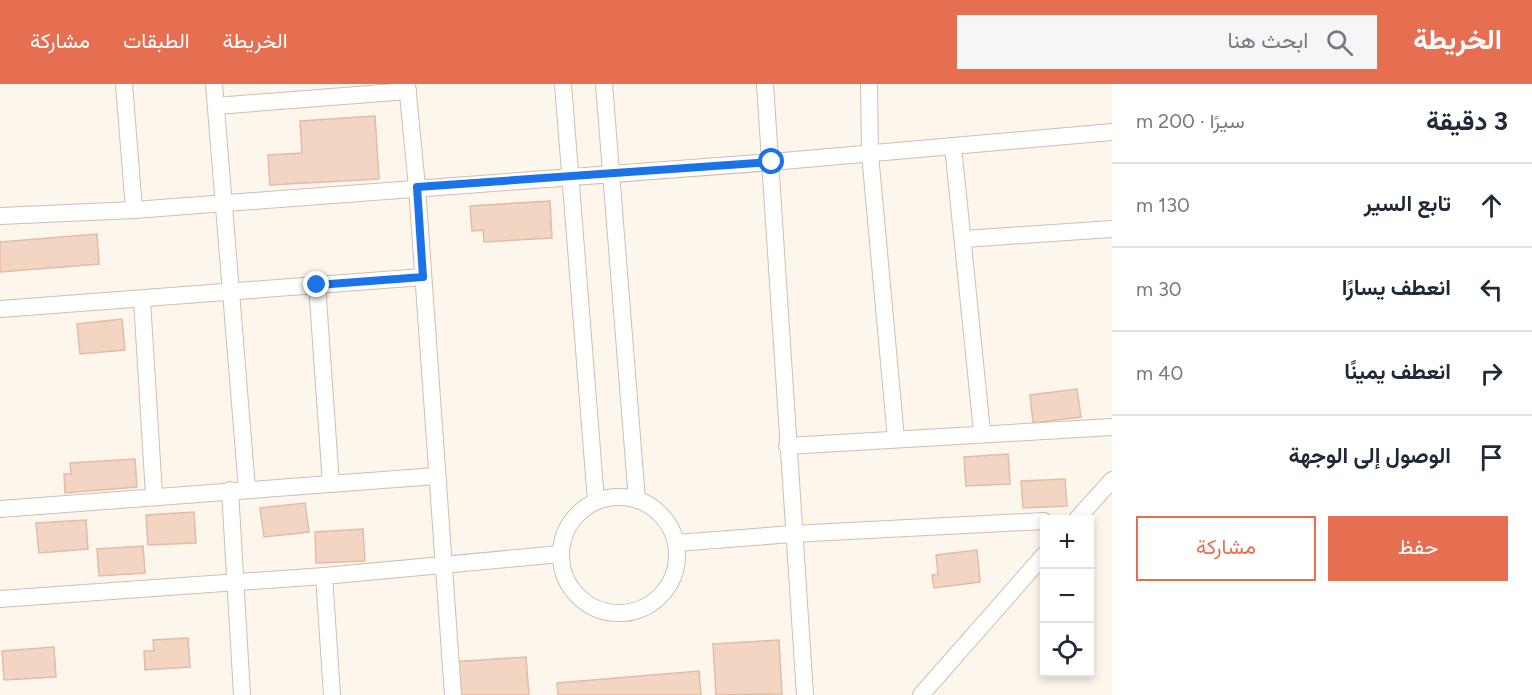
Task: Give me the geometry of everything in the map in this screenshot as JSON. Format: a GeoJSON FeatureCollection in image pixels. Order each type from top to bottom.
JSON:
{"type":"FeatureCollection","features":[{"type":"Feature","properties":{"kind":"street"},"geometry":{"type":"LineString","coordinates":[[124,84],[134,210]]}},
{"type":"Feature","properties":{"kind":"street"},"geometry":{"type":"LineString","coordinates":[[214,84],[230,293],[238,489],[236,580],[242,695]]}},
{"type":"Feature","properties":{"kind":"street"},"geometry":{"type":"LineString","coordinates":[[563,84],[596,501]]}},
{"type":"Feature","properties":{"kind":"street"},"geometry":{"type":"LineString","coordinates":[[604,84],[637,500]]}},
{"type":"Feature","properties":{"kind":"street"},"geometry":{"type":"LineString","coordinates":[[765,84],[772,162],[792,534],[805,695]]}},
{"type":"Feature","properties":{"kind":"street"},"geometry":{"type":"LineString","coordinates":[[869,84],[870,154],[896,439]]}},
{"type":"Feature","properties":{"kind":"street"},"geometry":{"type":"LineString","coordinates":[[216,106],[407,87],[417,187],[453,695]]}},
{"type":"Feature","properties":{"kind":"street"},"geometry":{"type":"LineString","coordinates":[[0,216],[134,210],[611,172],[772,162],[1112,132]]}},
{"type":"Feature","properties":{"kind":"street"},"geometry":{"type":"LineString","coordinates":[[953,146],[982,432]]}},
{"type":"Feature","properties":{"kind":"street"},"geometry":{"type":"LineString","coordinates":[[964,238],[1112,229]]}},
{"type":"Feature","properties":{"kind":"street"},"geometry":{"type":"LineString","coordinates":[[0,309],[423,277]]}},
{"type":"Feature","properties":{"kind":"street"},"geometry":{"type":"LineString","coordinates":[[317,285],[331,484]]}},
{"type":"Feature","properties":{"kind":"street"},"geometry":{"type":"LineString","coordinates":[[142,300],[154,495]]}},
{"type":"Feature","properties":{"kind":"street"},"geometry":{"type":"LineString","coordinates":[[788,446],[982,432],[1112,427]]}},
{"type":"Feature","properties":{"kind":"street"},"geometry":{"type":"LineString","coordinates":[[0,509],[154,495],[436,476]]}},
{"type":"Feature","properties":{"kind":"street"},"geometry":{"type":"LineString","coordinates":[[1080,515],[1112,480]]}},
{"type":"Feature","properties":{"kind":"street"},"geometry":{"type":"LineString","coordinates":[[616,497],[637,500],[655,509],[668,524],[677,543],[672,578],[661,594],[644,607],[624,612],[597,608],[575,593],[564,575],[560,554],[566,530],[578,513],[596,501],[616,497]]}},
{"type":"Feature","properties":{"kind":"street"},"geometry":{"type":"LineString","coordinates":[[677,543],[792,534],[1040,521]]}},
{"type":"Feature","properties":{"kind":"street"},"geometry":{"type":"LineString","coordinates":[[0,599],[236,580],[324,576],[560,554]]}},
{"type":"Feature","properties":{"kind":"street"},"geometry":{"type":"LineString","coordinates":[[921,695],[1040,560]]}},
{"type":"Feature","properties":{"kind":"street"},"geometry":{"type":"LineString","coordinates":[[324,576],[333,695]]}},
{"type":"Feature","properties":{"kind":"building"},"geometry":{"type":"Polygon","coordinates":[[[375,116],[379,179],[270,185],[268,155],[302,153],[300,121],[375,116]]]}},
{"type":"Feature","properties":{"kind":"building"},"geometry":{"type":"Polygon","coordinates":[[[550,201],[552,238],[484,242],[483,230],[472,231],[470,206],[550,201]]]}},
{"type":"Feature","properties":{"kind":"building"},"geometry":{"type":"Polygon","coordinates":[[[97,234],[99,264],[0,272],[0,242],[97,234]]]}},
{"type":"Feature","properties":{"kind":"building"},"geometry":{"type":"Polygon","coordinates":[[[122,319],[125,350],[80,354],[77,324],[122,319]]]}},
{"type":"Feature","properties":{"kind":"building"},"geometry":{"type":"Polygon","coordinates":[[[1077,389],[1081,417],[1033,423],[1030,395],[1077,389]]]}},
{"type":"Feature","properties":{"kind":"building"},"geometry":{"type":"Polygon","coordinates":[[[1008,454],[1010,484],[966,486],[964,457],[1008,454]]]}},
{"type":"Feature","properties":{"kind":"building"},"geometry":{"type":"Polygon","coordinates":[[[135,459],[137,487],[65,493],[64,474],[71,474],[70,463],[135,459]]]}},
{"type":"Feature","properties":{"kind":"building"},"geometry":{"type":"Polygon","coordinates":[[[1065,479],[1067,506],[1023,508],[1021,481],[1065,479]]]}},
{"type":"Feature","properties":{"kind":"building"},"geometry":{"type":"Polygon","coordinates":[[[305,503],[309,532],[264,537],[260,508],[305,503]]]}},
{"type":"Feature","properties":{"kind":"building"},"geometry":{"type":"Polygon","coordinates":[[[194,512],[196,543],[148,545],[146,515],[194,512]]]}},
{"type":"Feature","properties":{"kind":"building"},"geometry":{"type":"Polygon","coordinates":[[[86,520],[88,549],[39,553],[36,523],[86,520]]]}},
{"type":"Feature","properties":{"kind":"building"},"geometry":{"type":"Polygon","coordinates":[[[363,529],[365,561],[316,563],[315,532],[363,529]]]}},
{"type":"Feature","properties":{"kind":"building"},"geometry":{"type":"Polygon","coordinates":[[[143,546],[145,573],[99,576],[97,549],[143,546]]]}},
{"type":"Feature","properties":{"kind":"building"},"geometry":{"type":"Polygon","coordinates":[[[977,550],[980,582],[934,588],[932,575],[938,574],[936,555],[977,550]]]}},
{"type":"Feature","properties":{"kind":"building"},"geometry":{"type":"Polygon","coordinates":[[[188,638],[190,667],[145,670],[144,651],[154,651],[153,640],[188,638]]]}},
{"type":"Feature","properties":{"kind":"building"},"geometry":{"type":"Polygon","coordinates":[[[779,640],[782,694],[716,695],[713,644],[779,640]]]}},
{"type":"Feature","properties":{"kind":"building"},"geometry":{"type":"Polygon","coordinates":[[[54,647],[56,677],[4,680],[2,651],[54,647]]]}},
{"type":"Feature","properties":{"kind":"building"},"geometry":{"type":"Polygon","coordinates":[[[526,657],[529,695],[454,695],[452,662],[526,657]]]}},
{"type":"Feature","properties":{"kind":"building"},"geometry":{"type":"Polygon","coordinates":[[[699,671],[701,695],[558,695],[557,683],[699,671]]]}},
{"type":"Feature","properties":{"kind":"route"},"geometry":{"type":"LineString","coordinates":[[317,285],[423,277],[417,187],[772,162]]}}]}
